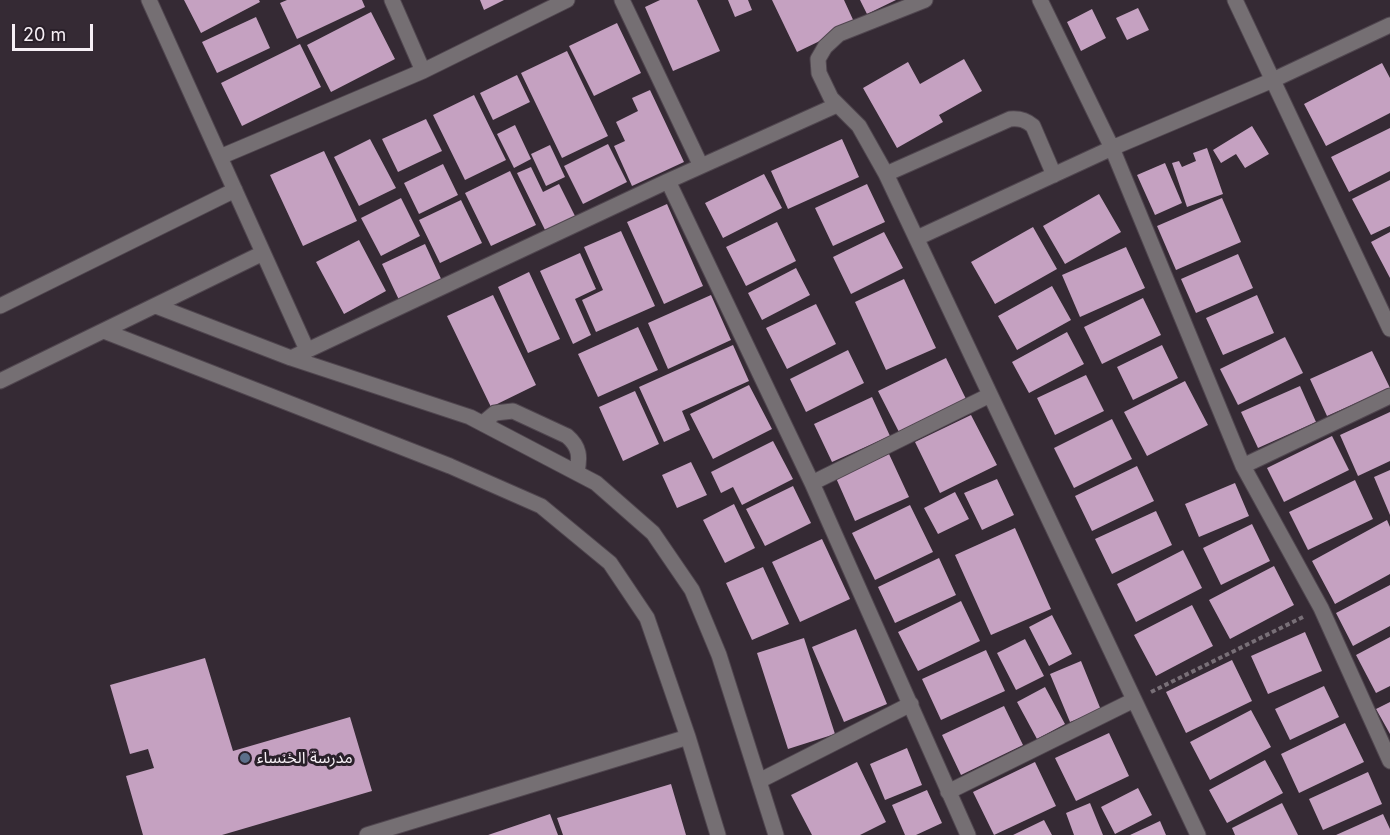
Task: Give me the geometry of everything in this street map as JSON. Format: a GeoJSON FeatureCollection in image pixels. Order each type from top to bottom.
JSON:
{"type":"FeatureCollection","features":[{"type":"Feature","properties":{"kind":"street"},"geometry":{"type":"LineString","coordinates":[[149,0],[307,350]]}},
{"type":"Feature","properties":{"kind":"street"},"geometry":{"type":"LineString","coordinates":[[392,0],[423,71]]}},
{"type":"Feature","properties":{"kind":"street"},"geometry":{"type":"LineString","coordinates":[[220,157],[423,71],[567,0]]}},
{"type":"Feature","properties":{"kind":"street"},"geometry":{"type":"LineString","coordinates":[[622,0],[701,166]]}},
{"type":"Feature","properties":{"kind":"street"},"geometry":{"type":"LineString","coordinates":[[925,0],[839,34],[825,47],[818,59],[819,73],[826,90],[837,105],[859,126],[886,174],[1198,835]]}},
{"type":"Feature","properties":{"kind":"street"},"geometry":{"type":"LineString","coordinates":[[1040,0],[1112,148],[1243,466],[1321,608],[1390,761]]}},
{"type":"Feature","properties":{"kind":"street"},"geometry":{"type":"LineString","coordinates":[[1235,0],[1390,329]]}},
{"type":"Feature","properties":{"kind":"street"},"geometry":{"type":"LineString","coordinates":[[917,238],[1112,148],[1273,80],[1390,25]]}},
{"type":"Feature","properties":{"kind":"street"},"geometry":{"type":"LineString","coordinates":[[291,358],[668,181],[837,105]]}},
{"type":"Feature","properties":{"kind":"street"},"geometry":{"type":"LineString","coordinates":[[886,174],[1016,118],[1033,126],[1054,175]]}},
{"type":"Feature","properties":{"kind":"street"},"geometry":{"type":"LineString","coordinates":[[668,181],[812,483],[968,835]]}},
{"type":"Feature","properties":{"kind":"street"},"geometry":{"type":"LineString","coordinates":[[0,306],[235,190]]}},
{"type":"Feature","properties":{"kind":"street"},"geometry":{"type":"LineString","coordinates":[[0,381],[263,253]]}},
{"type":"Feature","properties":{"kind":"street"},"geometry":{"type":"LineString","coordinates":[[156,306],[291,358],[470,417],[596,483],[653,533],[692,591],[719,655],[776,835]]}},
{"type":"Feature","properties":{"kind":"street"},"geometry":{"type":"LineString","coordinates":[[104,331],[450,466],[541,506],[610,562],[647,618],[688,737],[718,835]]}},
{"type":"Feature","properties":{"kind":"street"},"geometry":{"type":"LineString","coordinates":[[812,483],[990,395]]}},
{"type":"Feature","properties":{"kind":"street"},"geometry":{"type":"LineString","coordinates":[[1243,466],[1390,396]]}},
{"type":"Feature","properties":{"kind":"street"},"geometry":{"type":"LineString","coordinates":[[483,423],[495,413],[513,411],[567,436],[573,441],[579,453],[577,472]]}},
{"type":"Feature","properties":{"kind":"street"},"geometry":{"type":"LineString","coordinates":[[948,792],[1134,700]]}},
{"type":"Feature","properties":{"kind":"street"},"geometry":{"type":"LineString","coordinates":[[759,781],[911,704]]}},
{"type":"Feature","properties":{"kind":"street"},"geometry":{"type":"LineString","coordinates":[[367,835],[400,830],[688,737]]}},
{"type":"Feature","properties":{"kind":"path"},"geometry":{"type":"LineString","coordinates":[[1134,700],[1321,608]]}},
{"type":"Feature","properties":{"kind":"building"},"geometry":{"type":"Polygon","coordinates":[[[184,0],[259,0],[260,2],[201,33],[184,0]]]}},
{"type":"Feature","properties":{"kind":"building"},"geometry":{"type":"Polygon","coordinates":[[[287,0],[362,0],[365,7],[297,39],[280,3],[287,0]]]}},
{"type":"Feature","properties":{"kind":"building"},"geometry":{"type":"Polygon","coordinates":[[[480,0],[504,0],[484,10],[480,0]]]}},
{"type":"Feature","properties":{"kind":"building"},"geometry":{"type":"Polygon","coordinates":[[[660,0],[697,0],[720,51],[673,71],[645,7],[660,0]]]}},
{"type":"Feature","properties":{"kind":"building"},"geometry":{"type":"Polygon","coordinates":[[[728,0],[748,0],[752,10],[735,17],[728,0]]]}},
{"type":"Feature","properties":{"kind":"building"},"geometry":{"type":"Polygon","coordinates":[[[772,0],[844,0],[855,24],[797,52],[772,0]]]}},
{"type":"Feature","properties":{"kind":"building"},"geometry":{"type":"Polygon","coordinates":[[[860,0],[896,0],[867,14],[860,0]]]}},
{"type":"Feature","properties":{"kind":"building"},"geometry":{"type":"Polygon","coordinates":[[[1138,8],[1149,30],[1127,40],[1116,18],[1138,8]]]}},
{"type":"Feature","properties":{"kind":"building"},"geometry":{"type":"Polygon","coordinates":[[[1092,9],[1106,38],[1081,51],[1067,22],[1092,9]]]}},
{"type":"Feature","properties":{"kind":"building"},"geometry":{"type":"Polygon","coordinates":[[[371,12],[395,59],[331,92],[307,45],[371,12]]]}},
{"type":"Feature","properties":{"kind":"building"},"geometry":{"type":"Polygon","coordinates":[[[256,17],[270,48],[217,73],[202,42],[256,17]]]}},
{"type":"Feature","properties":{"kind":"building"},"geometry":{"type":"Polygon","coordinates":[[[617,23],[641,73],[594,96],[569,46],[617,23]]]}},
{"type":"Feature","properties":{"kind":"building"},"geometry":{"type":"Polygon","coordinates":[[[300,44],[321,87],[242,126],[221,83],[300,44]]]}},
{"type":"Feature","properties":{"kind":"building"},"geometry":{"type":"Polygon","coordinates":[[[567,51],[608,136],[562,158],[521,73],[567,51]]]}},
{"type":"Feature","properties":{"kind":"building"},"geometry":{"type":"Polygon","coordinates":[[[964,59],[982,91],[939,115],[943,122],[897,148],[863,88],[908,62],[920,84],[964,59]]]}},
{"type":"Feature","properties":{"kind":"building"},"geometry":{"type":"Polygon","coordinates":[[[1382,63],[1390,78],[1390,113],[1326,146],[1304,104],[1382,63]]]}},
{"type":"Feature","properties":{"kind":"building"},"geometry":{"type":"Polygon","coordinates":[[[517,75],[530,102],[493,120],[480,93],[517,75]]]}},
{"type":"Feature","properties":{"kind":"building"},"geometry":{"type":"Polygon","coordinates":[[[650,90],[684,162],[632,186],[614,146],[625,141],[616,122],[638,111],[632,98],[650,90]]]}},
{"type":"Feature","properties":{"kind":"building"},"geometry":{"type":"Polygon","coordinates":[[[474,95],[506,160],[465,180],[433,115],[474,95]]]}},
{"type":"Feature","properties":{"kind":"building"},"geometry":{"type":"Polygon","coordinates":[[[426,119],[442,151],[398,172],[382,139],[426,119]]]}},
{"type":"Feature","properties":{"kind":"building"},"geometry":{"type":"Polygon","coordinates":[[[515,125],[531,159],[514,168],[497,134],[515,125]]]}},
{"type":"Feature","properties":{"kind":"building"},"geometry":{"type":"Polygon","coordinates":[[[1252,126],[1269,154],[1245,168],[1236,154],[1221,163],[1213,150],[1252,126]]]}},
{"type":"Feature","properties":{"kind":"building"},"geometry":{"type":"Polygon","coordinates":[[[1390,128],[1390,171],[1349,192],[1331,157],[1390,128]]]}},
{"type":"Feature","properties":{"kind":"building"},"geometry":{"type":"Polygon","coordinates":[[[370,139],[396,188],[359,206],[334,157],[370,139]]]}},
{"type":"Feature","properties":{"kind":"building"},"geometry":{"type":"Polygon","coordinates":[[[842,139],[859,177],[788,209],[771,171],[842,139]]]}},
{"type":"Feature","properties":{"kind":"building"},"geometry":{"type":"Polygon","coordinates":[[[608,144],[627,182],[583,204],[564,166],[608,144]]]}},
{"type":"Feature","properties":{"kind":"building"},"geometry":{"type":"Polygon","coordinates":[[[550,145],[565,177],[546,186],[531,154],[550,145]]]}},
{"type":"Feature","properties":{"kind":"building"},"geometry":{"type":"Polygon","coordinates":[[[1207,148],[1223,194],[1187,207],[1172,163],[1179,161],[1182,167],[1196,161],[1193,153],[1207,148]]]}},
{"type":"Feature","properties":{"kind":"building"},"geometry":{"type":"Polygon","coordinates":[[[324,151],[357,221],[303,246],[270,175],[324,151]]]}},
{"type":"Feature","properties":{"kind":"building"},"geometry":{"type":"Polygon","coordinates":[[[1165,163],[1182,203],[1155,215],[1137,175],[1165,163]]]}},
{"type":"Feature","properties":{"kind":"building"},"geometry":{"type":"Polygon","coordinates":[[[443,164],[458,195],[419,214],[404,183],[443,164]]]}},
{"type":"Feature","properties":{"kind":"building"},"geometry":{"type":"Polygon","coordinates":[[[531,167],[543,192],[559,184],[576,218],[546,232],[517,173],[531,167]]]}},
{"type":"Feature","properties":{"kind":"building"},"geometry":{"type":"Polygon","coordinates":[[[510,171],[536,225],[491,246],[465,193],[510,171]]]}},
{"type":"Feature","properties":{"kind":"building"},"geometry":{"type":"Polygon","coordinates":[[[764,174],[782,208],[723,238],[705,203],[764,174]]]}},
{"type":"Feature","properties":{"kind":"building"},"geometry":{"type":"Polygon","coordinates":[[[1390,180],[1390,226],[1371,235],[1352,199],[1390,180]]]}},
{"type":"Feature","properties":{"kind":"building"},"geometry":{"type":"Polygon","coordinates":[[[867,184],[885,222],[833,246],[815,208],[867,184]]]}},
{"type":"Feature","properties":{"kind":"building"},"geometry":{"type":"Polygon","coordinates":[[[1099,194],[1121,232],[1065,264],[1043,226],[1099,194]]]}},
{"type":"Feature","properties":{"kind":"building"},"geometry":{"type":"Polygon","coordinates":[[[401,198],[420,236],[381,256],[361,218],[401,198]]]}},
{"type":"Feature","properties":{"kind":"building"},"geometry":{"type":"Polygon","coordinates":[[[1222,198],[1241,242],[1176,270],[1157,226],[1222,198]]]}},
{"type":"Feature","properties":{"kind":"building"},"geometry":{"type":"Polygon","coordinates":[[[461,200],[482,243],[440,263],[419,220],[461,200]]]}},
{"type":"Feature","properties":{"kind":"building"},"geometry":{"type":"Polygon","coordinates":[[[667,204],[703,286],[664,304],[627,222],[667,204]]]}},
{"type":"Feature","properties":{"kind":"building"},"geometry":{"type":"Polygon","coordinates":[[[777,222],[796,261],[746,286],[726,247],[777,222]]]}},
{"type":"Feature","properties":{"kind":"building"},"geometry":{"type":"Polygon","coordinates":[[[1033,227],[1057,269],[995,304],[971,262],[1033,227]]]}},
{"type":"Feature","properties":{"kind":"building"},"geometry":{"type":"Polygon","coordinates":[[[621,231],[655,306],[596,332],[582,300],[603,290],[584,247],[621,231]]]}},
{"type":"Feature","properties":{"kind":"building"},"geometry":{"type":"Polygon","coordinates":[[[884,232],[903,268],[851,294],[833,257],[884,232]]]}},
{"type":"Feature","properties":{"kind":"building"},"geometry":{"type":"Polygon","coordinates":[[[1390,232],[1390,278],[1371,242],[1390,232]]]}},
{"type":"Feature","properties":{"kind":"building"},"geometry":{"type":"Polygon","coordinates":[[[359,240],[386,291],[344,314],[316,262],[359,240]]]}},
{"type":"Feature","properties":{"kind":"building"},"geometry":{"type":"Polygon","coordinates":[[[425,244],[443,283],[400,302],[382,264],[425,244]]]}},
{"type":"Feature","properties":{"kind":"building"},"geometry":{"type":"Polygon","coordinates":[[[1126,247],[1145,288],[1080,317],[1062,275],[1126,247]]]}},
{"type":"Feature","properties":{"kind":"building"},"geometry":{"type":"Polygon","coordinates":[[[580,253],[596,289],[575,299],[591,335],[573,344],[540,271],[580,253]]]}},
{"type":"Feature","properties":{"kind":"building"},"geometry":{"type":"Polygon","coordinates":[[[1238,254],[1253,288],[1196,313],[1181,279],[1238,254]]]}},
{"type":"Feature","properties":{"kind":"building"},"geometry":{"type":"Polygon","coordinates":[[[796,268],[810,295],[762,320],[748,293],[796,268]]]}},
{"type":"Feature","properties":{"kind":"building"},"geometry":{"type":"Polygon","coordinates":[[[529,272],[560,339],[528,353],[498,287],[529,272]]]}},
{"type":"Feature","properties":{"kind":"building"},"geometry":{"type":"Polygon","coordinates":[[[904,279],[936,348],[886,370],[855,302],[904,279]]]}},
{"type":"Feature","properties":{"kind":"building"},"geometry":{"type":"Polygon","coordinates":[[[1052,286],[1071,320],[1017,350],[998,316],[1052,286]]]}},
{"type":"Feature","properties":{"kind":"building"},"geometry":{"type":"Polygon","coordinates":[[[493,295],[536,385],[491,407],[447,316],[493,295]]]}},
{"type":"Feature","properties":{"kind":"building"},"geometry":{"type":"Polygon","coordinates":[[[711,295],[731,340],[668,369],[648,323],[711,295]]]}},
{"type":"Feature","properties":{"kind":"building"},"geometry":{"type":"Polygon","coordinates":[[[1257,295],[1274,333],[1223,355],[1206,318],[1257,295]]]}},
{"type":"Feature","properties":{"kind":"building"},"geometry":{"type":"Polygon","coordinates":[[[1143,298],[1161,335],[1102,364],[1084,327],[1143,298]]]}},
{"type":"Feature","properties":{"kind":"building"},"geometry":{"type":"Polygon","coordinates":[[[816,304],[836,344],[787,369],[766,328],[816,304]]]}},
{"type":"Feature","properties":{"kind":"building"},"geometry":{"type":"Polygon","coordinates":[[[638,327],[658,370],[598,397],[578,354],[638,327]]]}},
{"type":"Feature","properties":{"kind":"building"},"geometry":{"type":"Polygon","coordinates":[[[1067,332],[1084,364],[1029,393],[1012,362],[1067,332]]]}},
{"type":"Feature","properties":{"kind":"building"},"geometry":{"type":"Polygon","coordinates":[[[1285,337],[1303,373],[1238,405],[1220,369],[1285,337]]]}},
{"type":"Feature","properties":{"kind":"building"},"geometry":{"type":"Polygon","coordinates":[[[733,345],[749,381],[682,411],[690,430],[664,442],[639,387],[733,345]]]}},
{"type":"Feature","properties":{"kind":"building"},"geometry":{"type":"Polygon","coordinates":[[[1162,345],[1178,378],[1133,400],[1117,367],[1162,345]]]}},
{"type":"Feature","properties":{"kind":"building"},"geometry":{"type":"Polygon","coordinates":[[[848,350],[864,383],[806,412],[790,379],[848,350]]]}},
{"type":"Feature","properties":{"kind":"building"},"geometry":{"type":"Polygon","coordinates":[[[1372,351],[1390,388],[1327,416],[1310,379],[1372,351]]]}},
{"type":"Feature","properties":{"kind":"building"},"geometry":{"type":"Polygon","coordinates":[[[946,358],[966,399],[899,432],[878,391],[946,358]]]}},
{"type":"Feature","properties":{"kind":"building"},"geometry":{"type":"Polygon","coordinates":[[[1086,375],[1104,411],[1055,435],[1037,398],[1086,375]]]}},
{"type":"Feature","properties":{"kind":"building"},"geometry":{"type":"Polygon","coordinates":[[[1185,381],[1208,425],[1147,456],[1124,412],[1185,381]]]}},
{"type":"Feature","properties":{"kind":"building"},"geometry":{"type":"Polygon","coordinates":[[[749,385],[772,429],[713,459],[690,414],[749,385]]]}},
{"type":"Feature","properties":{"kind":"building"},"geometry":{"type":"Polygon","coordinates":[[[1300,386],[1316,422],[1258,448],[1241,412],[1300,386]]]}},
{"type":"Feature","properties":{"kind":"building"},"geometry":{"type":"Polygon","coordinates":[[[635,391],[659,444],[623,461],[599,407],[635,391]]]}},
{"type":"Feature","properties":{"kind":"building"},"geometry":{"type":"Polygon","coordinates":[[[872,397],[890,436],[832,462],[814,424],[872,397]]]}},
{"type":"Feature","properties":{"kind":"building"},"geometry":{"type":"Polygon","coordinates":[[[1390,412],[1390,461],[1358,476],[1340,435],[1390,412]]]}},
{"type":"Feature","properties":{"kind":"building"},"geometry":{"type":"Polygon","coordinates":[[[971,415],[997,465],[940,493],[915,442],[971,415]]]}},
{"type":"Feature","properties":{"kind":"building"},"geometry":{"type":"Polygon","coordinates":[[[1112,419],[1132,459],[1074,488],[1054,448],[1112,419]]]}},
{"type":"Feature","properties":{"kind":"building"},"geometry":{"type":"Polygon","coordinates":[[[1332,436],[1349,470],[1284,502],[1267,468],[1332,436]]]}},
{"type":"Feature","properties":{"kind":"building"},"geometry":{"type":"Polygon","coordinates":[[[773,441],[793,479],[742,505],[733,487],[721,493],[711,472],[773,441]]]}},
{"type":"Feature","properties":{"kind":"building"},"geometry":{"type":"Polygon","coordinates":[[[889,454],[909,497],[855,521],[836,478],[889,454]]]}},
{"type":"Feature","properties":{"kind":"building"},"geometry":{"type":"Polygon","coordinates":[[[691,462],[707,495],[677,508],[662,475],[691,462]]]}},
{"type":"Feature","properties":{"kind":"building"},"geometry":{"type":"Polygon","coordinates":[[[1137,466],[1154,501],[1092,531],[1075,496],[1137,466]]]}},
{"type":"Feature","properties":{"kind":"building"},"geometry":{"type":"Polygon","coordinates":[[[1390,470],[1390,515],[1374,477],[1390,470]]]}},
{"type":"Feature","properties":{"kind":"building"},"geometry":{"type":"Polygon","coordinates":[[[997,479],[1014,515],[982,530],[964,493],[997,479]]]}},
{"type":"Feature","properties":{"kind":"building"},"geometry":{"type":"Polygon","coordinates":[[[1355,480],[1373,519],[1308,550],[1289,512],[1355,480]]]}},
{"type":"Feature","properties":{"kind":"building"},"geometry":{"type":"Polygon","coordinates":[[[1235,483],[1249,516],[1199,537],[1185,504],[1235,483]]]}},
{"type":"Feature","properties":{"kind":"building"},"geometry":{"type":"Polygon","coordinates":[[[793,486],[811,523],[765,546],[746,509],[793,486]]]}},
{"type":"Feature","properties":{"kind":"building"},"geometry":{"type":"Polygon","coordinates":[[[955,492],[969,519],[938,534],[924,508],[955,492]]]}},
{"type":"Feature","properties":{"kind":"building"},"geometry":{"type":"Polygon","coordinates":[[[734,504],[755,548],[725,563],[703,520],[734,504]]]}},
{"type":"Feature","properties":{"kind":"building"},"geometry":{"type":"Polygon","coordinates":[[[910,505],[933,552],[875,580],[852,533],[910,505]]]}},
{"type":"Feature","properties":{"kind":"building"},"geometry":{"type":"Polygon","coordinates":[[[1156,511],[1172,545],[1112,574],[1095,539],[1156,511]]]}},
{"type":"Feature","properties":{"kind":"building"},"geometry":{"type":"Polygon","coordinates":[[[1387,520],[1390,527],[1390,574],[1335,604],[1312,561],[1387,520]]]}},
{"type":"Feature","properties":{"kind":"building"},"geometry":{"type":"Polygon","coordinates":[[[1252,524],[1270,561],[1221,585],[1203,548],[1252,524]]]}},
{"type":"Feature","properties":{"kind":"building"},"geometry":{"type":"Polygon","coordinates":[[[1015,528],[1051,609],[991,635],[955,555],[1015,528]]]}},
{"type":"Feature","properties":{"kind":"building"},"geometry":{"type":"Polygon","coordinates":[[[822,539],[850,599],[800,622],[772,562],[822,539]]]}},
{"type":"Feature","properties":{"kind":"building"},"geometry":{"type":"Polygon","coordinates":[[[1183,550],[1202,588],[1136,622],[1117,584],[1183,550]]]}},
{"type":"Feature","properties":{"kind":"building"},"geometry":{"type":"Polygon","coordinates":[[[939,558],[956,595],[895,623],[878,587],[939,558]]]}},
{"type":"Feature","properties":{"kind":"building"},"geometry":{"type":"Polygon","coordinates":[[[1274,566],[1294,605],[1230,639],[1209,600],[1274,566]]]}},
{"type":"Feature","properties":{"kind":"building"},"geometry":{"type":"Polygon","coordinates":[[[763,567],[789,624],[752,640],[726,583],[763,567]]]}},
{"type":"Feature","properties":{"kind":"building"},"geometry":{"type":"Polygon","coordinates":[[[1390,585],[1390,626],[1353,646],[1336,613],[1390,585]]]}},
{"type":"Feature","properties":{"kind":"building"},"geometry":{"type":"Polygon","coordinates":[[[961,601],[980,641],[918,671],[898,632],[961,601]]]}},
{"type":"Feature","properties":{"kind":"building"},"geometry":{"type":"Polygon","coordinates":[[[1192,605],[1213,646],[1156,676],[1134,635],[1192,605]]]}},
{"type":"Feature","properties":{"kind":"building"},"geometry":{"type":"Polygon","coordinates":[[[1052,615],[1072,654],[1049,666],[1029,627],[1052,615]]]}},
{"type":"Feature","properties":{"kind":"building"},"geometry":{"type":"Polygon","coordinates":[[[856,629],[887,704],[844,722],[812,647],[856,629]]]}},
{"type":"Feature","properties":{"kind":"building"},"geometry":{"type":"Polygon","coordinates":[[[1305,632],[1322,671],[1268,694],[1251,656],[1305,632]]]}},
{"type":"Feature","properties":{"kind":"building"},"geometry":{"type":"Polygon","coordinates":[[[1390,637],[1390,686],[1376,693],[1356,655],[1390,637]]]}},
{"type":"Feature","properties":{"kind":"building"},"geometry":{"type":"Polygon","coordinates":[[[804,638],[835,734],[788,749],[757,653],[804,638]]]}},
{"type":"Feature","properties":{"kind":"building"},"geometry":{"type":"Polygon","coordinates":[[[1025,639],[1044,676],[1016,690],[997,653],[1025,639]]]}},
{"type":"Feature","properties":{"kind":"building"},"geometry":{"type":"Polygon","coordinates":[[[986,650],[1005,691],[941,720],[922,679],[986,650]]]}},
{"type":"Feature","properties":{"kind":"building"},"geometry":{"type":"Polygon","coordinates":[[[205,658],[233,751],[350,717],[372,791],[222,835],[143,835],[126,776],[154,768],[148,749],[130,754],[110,685],[205,658]]]}},
{"type":"Feature","properties":{"kind":"building"},"geometry":{"type":"Polygon","coordinates":[[[1232,660],[1252,701],[1186,733],[1166,692],[1232,660]]]}},
{"type":"Feature","properties":{"kind":"building"},"geometry":{"type":"Polygon","coordinates":[[[1081,661],[1101,710],[1070,722],[1050,674],[1081,661]]]}},
{"type":"Feature","properties":{"kind":"building"},"geometry":{"type":"Polygon","coordinates":[[[1324,686],[1339,717],[1290,740],[1275,709],[1324,686]]]}},
{"type":"Feature","properties":{"kind":"building"},"geometry":{"type":"Polygon","coordinates":[[[1045,687],[1065,724],[1037,739],[1017,702],[1045,687]]]}},
{"type":"Feature","properties":{"kind":"building"},"geometry":{"type":"Polygon","coordinates":[[[1390,702],[1390,734],[1376,709],[1390,702]]]}},
{"type":"Feature","properties":{"kind":"building"},"geometry":{"type":"Polygon","coordinates":[[[1004,706],[1023,745],[961,775],[942,735],[1004,706]]]}},
{"type":"Feature","properties":{"kind":"building"},"geometry":{"type":"Polygon","coordinates":[[[1251,710],[1271,747],[1210,780],[1190,742],[1251,710]]]}},
{"type":"Feature","properties":{"kind":"building"},"geometry":{"type":"Polygon","coordinates":[[[1345,723],[1364,762],[1299,793],[1281,754],[1345,723]]]}},
{"type":"Feature","properties":{"kind":"building"},"geometry":{"type":"Polygon","coordinates":[[[1109,733],[1129,776],[1076,801],[1055,758],[1109,733]]]}},
{"type":"Feature","properties":{"kind":"building"},"geometry":{"type":"Polygon","coordinates":[[[907,748],[922,785],[885,800],[870,764],[907,748]]]}},
{"type":"Feature","properties":{"kind":"building"},"geometry":{"type":"Polygon","coordinates":[[[1265,760],[1283,793],[1227,823],[1209,790],[1265,760]]]}},
{"type":"Feature","properties":{"kind":"building"},"geometry":{"type":"Polygon","coordinates":[[[857,762],[886,822],[860,835],[812,835],[791,795],[857,762]]]}},
{"type":"Feature","properties":{"kind":"building"},"geometry":{"type":"Polygon","coordinates":[[[1035,762],[1056,806],[994,835],[973,792],[1035,762]]]}},
{"type":"Feature","properties":{"kind":"building"},"geometry":{"type":"Polygon","coordinates":[[[1368,772],[1382,804],[1323,830],[1309,799],[1368,772]]]}},
{"type":"Feature","properties":{"kind":"building"},"geometry":{"type":"Polygon","coordinates":[[[671,784],[686,835],[563,835],[557,818],[671,784]]]}},
{"type":"Feature","properties":{"kind":"building"},"geometry":{"type":"Polygon","coordinates":[[[1138,788],[1152,815],[1115,834],[1101,807],[1138,788]]]}},
{"type":"Feature","properties":{"kind":"building"},"geometry":{"type":"Polygon","coordinates":[[[927,790],[942,823],[916,835],[905,835],[892,805],[927,790]]]}},
{"type":"Feature","properties":{"kind":"building"},"geometry":{"type":"Polygon","coordinates":[[[1090,803],[1103,835],[1074,835],[1066,813],[1090,803]]]}},
{"type":"Feature","properties":{"kind":"building"},"geometry":{"type":"Polygon","coordinates":[[[1282,803],[1298,835],[1235,835],[1232,828],[1282,803]]]}},
{"type":"Feature","properties":{"kind":"building"},"geometry":{"type":"Polygon","coordinates":[[[550,814],[558,835],[488,835],[550,814]]]}},
{"type":"Feature","properties":{"kind":"building"},"geometry":{"type":"Polygon","coordinates":[[[1383,814],[1390,829],[1390,835],[1336,835],[1383,814]]]}},
{"type":"Feature","properties":{"kind":"building"},"geometry":{"type":"Polygon","coordinates":[[[1044,820],[1052,835],[1013,835],[1044,820]]]}},
{"type":"Feature","properties":{"kind":"building"},"geometry":{"type":"Polygon","coordinates":[[[1160,821],[1166,835],[1130,835],[1160,821]]]}},
{"type":"Feature","properties":{"kind":"place","name":"مدرسة الخنساء"},"geometry":{"type":"Point","coordinates":[245,758]}}]}
